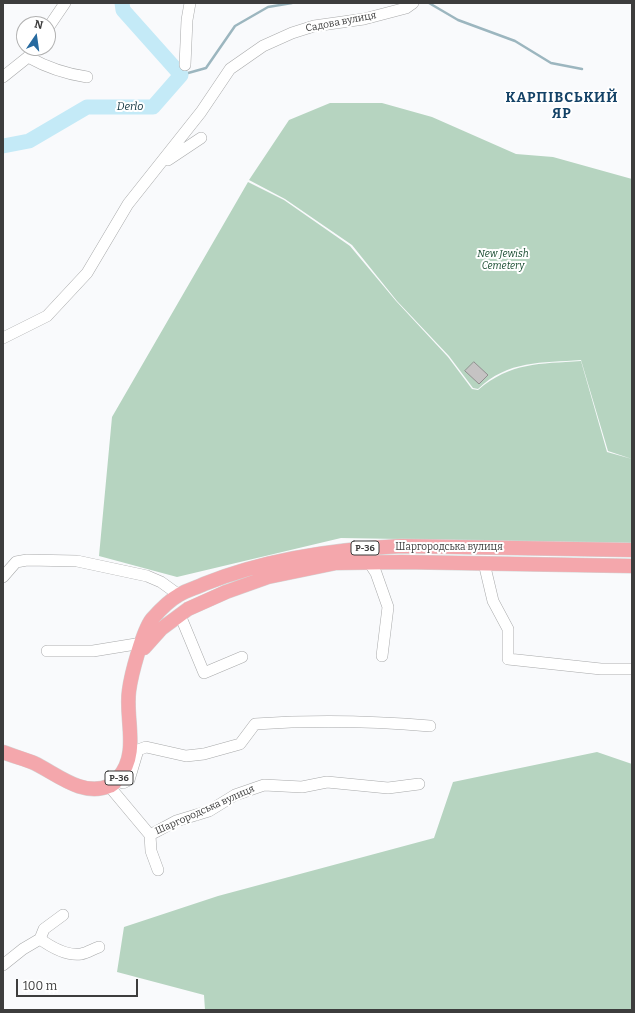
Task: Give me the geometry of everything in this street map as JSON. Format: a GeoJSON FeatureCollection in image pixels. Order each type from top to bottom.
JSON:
{"type":"FeatureCollection","features":[{"type":"Feature","properties":{"kind":"main road","name":"Шаргородська вулиця"},"geometry":{"type":"LineString","coordinates":[[114,782],[124,771],[128,759],[130,739],[129,692],[140,648],[151,620],[179,595],[220,578],[264,565],[368,547],[402,546],[632,550]]}},
{"type":"Feature","properties":{"kind":"main road","name":"Шаргородська вулиця"},"geometry":{"type":"LineString","coordinates":[[140,648],[161,629],[188,609],[226,592],[268,577],[336,564],[369,562],[632,566]]}},
{"type":"Feature","properties":{"kind":"main road","name":"Р-36"},"geometry":{"type":"LineString","coordinates":[[3,752],[34,763],[81,787],[98,789],[114,782]]}},
{"type":"Feature","properties":{"kind":"street"},"geometry":{"type":"LineString","coordinates":[[56,16],[65,3]]}},
{"type":"Feature","properties":{"kind":"street"},"geometry":{"type":"LineString","coordinates":[[185,65],[187,20],[190,3]]}},
{"type":"Feature","properties":{"kind":"street","name":"Садова вулиця"},"geometry":{"type":"LineString","coordinates":[[155,170],[201,112],[230,69],[263,46],[292,33],[314,26],[364,19],[406,8],[413,3]]}},
{"type":"Feature","properties":{"kind":"street"},"geometry":{"type":"LineString","coordinates":[[3,77],[28,56]]}},
{"type":"Feature","properties":{"kind":"street"},"geometry":{"type":"LineString","coordinates":[[34,56],[42,65],[72,75],[87,77]]}},
{"type":"Feature","properties":{"kind":"street"},"geometry":{"type":"LineString","coordinates":[[3,338],[47,316],[87,273],[128,204],[155,170],[201,138]]}},
{"type":"Feature","properties":{"kind":"street"},"geometry":{"type":"LineString","coordinates":[[3,577],[16,562],[27,560],[77,561],[147,576],[161,582],[179,595]]}},
{"type":"Feature","properties":{"kind":"street"},"geometry":{"type":"LineString","coordinates":[[369,562],[376,573],[388,607],[382,656]]}},
{"type":"Feature","properties":{"kind":"street"},"geometry":{"type":"LineString","coordinates":[[484,563],[493,601],[508,629],[508,659],[601,669],[632,669]]}},
{"type":"Feature","properties":{"kind":"street"},"geometry":{"type":"LineString","coordinates":[[180,615],[204,673],[242,657]]}},
{"type":"Feature","properties":{"kind":"street"},"geometry":{"type":"LineString","coordinates":[[47,651],[140,648]]}},
{"type":"Feature","properties":{"kind":"street"},"geometry":{"type":"LineString","coordinates":[[114,782],[123,783],[129,780],[138,750],[146,747],[186,756],[204,754],[240,744],[255,724],[322,721],[430,726]]}},
{"type":"Feature","properties":{"kind":"street","name":"Шаргородська вулиця"},"geometry":{"type":"LineString","coordinates":[[114,782],[150,835],[176,821],[209,811],[235,795],[264,785],[302,787],[327,782],[388,788],[419,784]]}},
{"type":"Feature","properties":{"kind":"street"},"geometry":{"type":"LineString","coordinates":[[150,835],[151,851],[158,870]]}},
{"type":"Feature","properties":{"kind":"street"},"geometry":{"type":"LineString","coordinates":[[3,965],[23,949],[40,939],[44,929],[63,915]]}},
{"type":"Feature","properties":{"kind":"street"},"geometry":{"type":"LineString","coordinates":[[40,939],[50,946],[69,953],[81,954],[99,947]]}},
{"type":"Feature","properties":{"kind":"green space","name":"New Jewish Cemetery"},"geometry":{"type":"Polygon","coordinates":[[[330,103],[382,103],[432,117],[516,154],[553,157],[632,179],[632,459],[608,451],[581,360],[539,363],[513,368],[489,380],[478,389],[473,388],[449,356],[397,301],[352,245],[285,199],[249,180],[289,120],[330,103]]]}},
{"type":"Feature","properties":{"kind":"green space"},"geometry":{"type":"Polygon","coordinates":[[[248,182],[284,200],[350,246],[396,301],[448,357],[472,389],[478,390],[502,374],[514,369],[539,364],[581,361],[607,452],[632,459],[632,543],[341,538],[177,577],[99,556],[112,417],[248,182]]]}},
{"type":"Feature","properties":{"kind":"green space"},"geometry":{"type":"Polygon","coordinates":[[[597,752],[632,764],[632,1010],[205,1010],[204,995],[117,972],[124,927],[218,896],[434,838],[453,782],[597,752]]]}},
{"type":"Feature","properties":{"kind":"building"},"geometry":{"type":"Polygon","coordinates":[[[474,362],[488,375],[479,384],[465,371],[474,362]]]}},
{"type":"Feature","properties":{"kind":"waterway","name":"Derlo"},"geometry":{"type":"LineString","coordinates":[[3,146],[29,141],[87,107],[153,107],[181,75],[123,10],[122,3]]}},
{"type":"Feature","properties":{"kind":"waterway"},"geometry":{"type":"LineString","coordinates":[[181,75],[206,68],[235,26],[268,7],[292,3]]}},
{"type":"Feature","properties":{"kind":"waterway"},"geometry":{"type":"LineString","coordinates":[[429,3],[458,20],[515,41],[551,63],[582,69]]}},
{"type":"Feature","properties":{"kind":"district","name":"КАРПІВСЬКИЙ ЯР"},"geometry":{"type":"Point","coordinates":[562,106]}}]}
